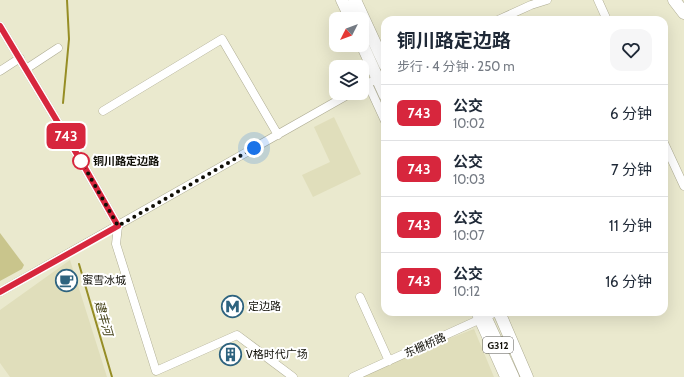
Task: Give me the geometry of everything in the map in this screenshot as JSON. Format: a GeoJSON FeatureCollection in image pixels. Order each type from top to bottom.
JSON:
{"type":"FeatureCollection","features":[{"type":"Feature","properties":{"kind":"highway"},"geometry":{"type":"LineString","coordinates":[[342,0],[347,12]]}},
{"type":"Feature","properties":{"kind":"highway"},"geometry":{"type":"LineString","coordinates":[[355,0],[381,56]]}},
{"type":"Feature","properties":{"kind":"highway"},"geometry":{"type":"LineString","coordinates":[[674,0],[684,14]]}},
{"type":"Feature","properties":{"kind":"highway"},"geometry":{"type":"LineString","coordinates":[[364,52],[373,81],[381,90]]}},
{"type":"Feature","properties":{"kind":"highway","name":"G312"},"geometry":{"type":"LineString","coordinates":[[481,316],[513,377]]}},
{"type":"Feature","properties":{"kind":"highway","name":"G312"},"geometry":{"type":"LineString","coordinates":[[500,316],[527,377]]}},
{"type":"Feature","properties":{"kind":"street"},"geometry":{"type":"LineString","coordinates":[[507,16],[531,5],[547,0]]}},
{"type":"Feature","properties":{"kind":"street"},"geometry":{"type":"LineString","coordinates":[[598,0],[605,16]]}},
{"type":"Feature","properties":{"kind":"street"},"geometry":{"type":"LineString","coordinates":[[0,26],[118,226],[116,244],[156,371],[237,335],[293,377]]}},
{"type":"Feature","properties":{"kind":"street"},"geometry":{"type":"LineString","coordinates":[[103,111],[222,39],[278,135]]}},
{"type":"Feature","properties":{"kind":"street"},"geometry":{"type":"LineString","coordinates":[[26,69],[58,48]]}},
{"type":"Feature","properties":{"kind":"street"},"geometry":{"type":"LineString","coordinates":[[0,71],[20,58]]}},
{"type":"Feature","properties":{"kind":"street"},"geometry":{"type":"LineString","coordinates":[[373,81],[381,108]]}},
{"type":"Feature","properties":{"kind":"street"},"geometry":{"type":"LineString","coordinates":[[0,292],[339,100]]}},
{"type":"Feature","properties":{"kind":"street"},"geometry":{"type":"LineString","coordinates":[[668,152],[684,186]]}},
{"type":"Feature","properties":{"kind":"street"},"geometry":{"type":"LineString","coordinates":[[360,297],[389,361]]}},
{"type":"Feature","properties":{"kind":"street","name":"东栅桥路"},"geometry":{"type":"LineString","coordinates":[[353,377],[389,361],[478,316]]}},
{"type":"Feature","properties":{"kind":"street"},"geometry":{"type":"LineString","coordinates":[[480,316],[504,377]]}},
{"type":"Feature","properties":{"kind":"shaded area"},"geometry":{"type":"Polygon","coordinates":[[[334,117],[361,174],[313,197],[302,175],[330,162],[314,127],[334,117]]]}},
{"type":"Feature","properties":{"kind":"shaded area"},"geometry":{"type":"Polygon","coordinates":[[[0,233],[24,265],[22,269],[0,281],[0,233]]]}},
{"type":"Feature","properties":{"kind":"shaded area"},"geometry":{"type":"Polygon","coordinates":[[[70,260],[107,377],[10,377],[0,363],[0,310],[70,260]]]}},
{"type":"Feature","properties":{"kind":"shaded area"},"geometry":{"type":"Polygon","coordinates":[[[474,329],[494,377],[349,377],[474,329]]]}},
{"type":"Feature","properties":{"kind":"waterway","name":"建丰河"},"geometry":{"type":"LineString","coordinates":[[63,103],[69,39],[67,0]]}},
{"type":"Feature","properties":{"kind":"waterway","name":"建丰河"},"geometry":{"type":"LineString","coordinates":[[79,264],[112,377]]}},
{"type":"Feature","properties":{"kind":"bus line","name":"743"},"geometry":{"type":"LineString","coordinates":[[0,26],[118,226],[0,292]]}},
{"type":"Feature","properties":{"kind":"place","name":"铜川路定边路"},"geometry":{"type":"Point","coordinates":[81,161]}},
{"type":"Feature","properties":{"kind":"place","name":"蜜雪冰城"},"geometry":{"type":"Point","coordinates":[67,280]}},
{"type":"Feature","properties":{"kind":"place","name":"定边路"},"geometry":{"type":"Point","coordinates":[233,306]}},
{"type":"Feature","properties":{"kind":"place","name":"V格时代广场"},"geometry":{"type":"Point","coordinates":[230,354]}},
{"type":"Feature","properties":{"kind":"route"},"geometry":{"type":"LineString","coordinates":[[81,161],[118,226],[254,148]]}}]}
